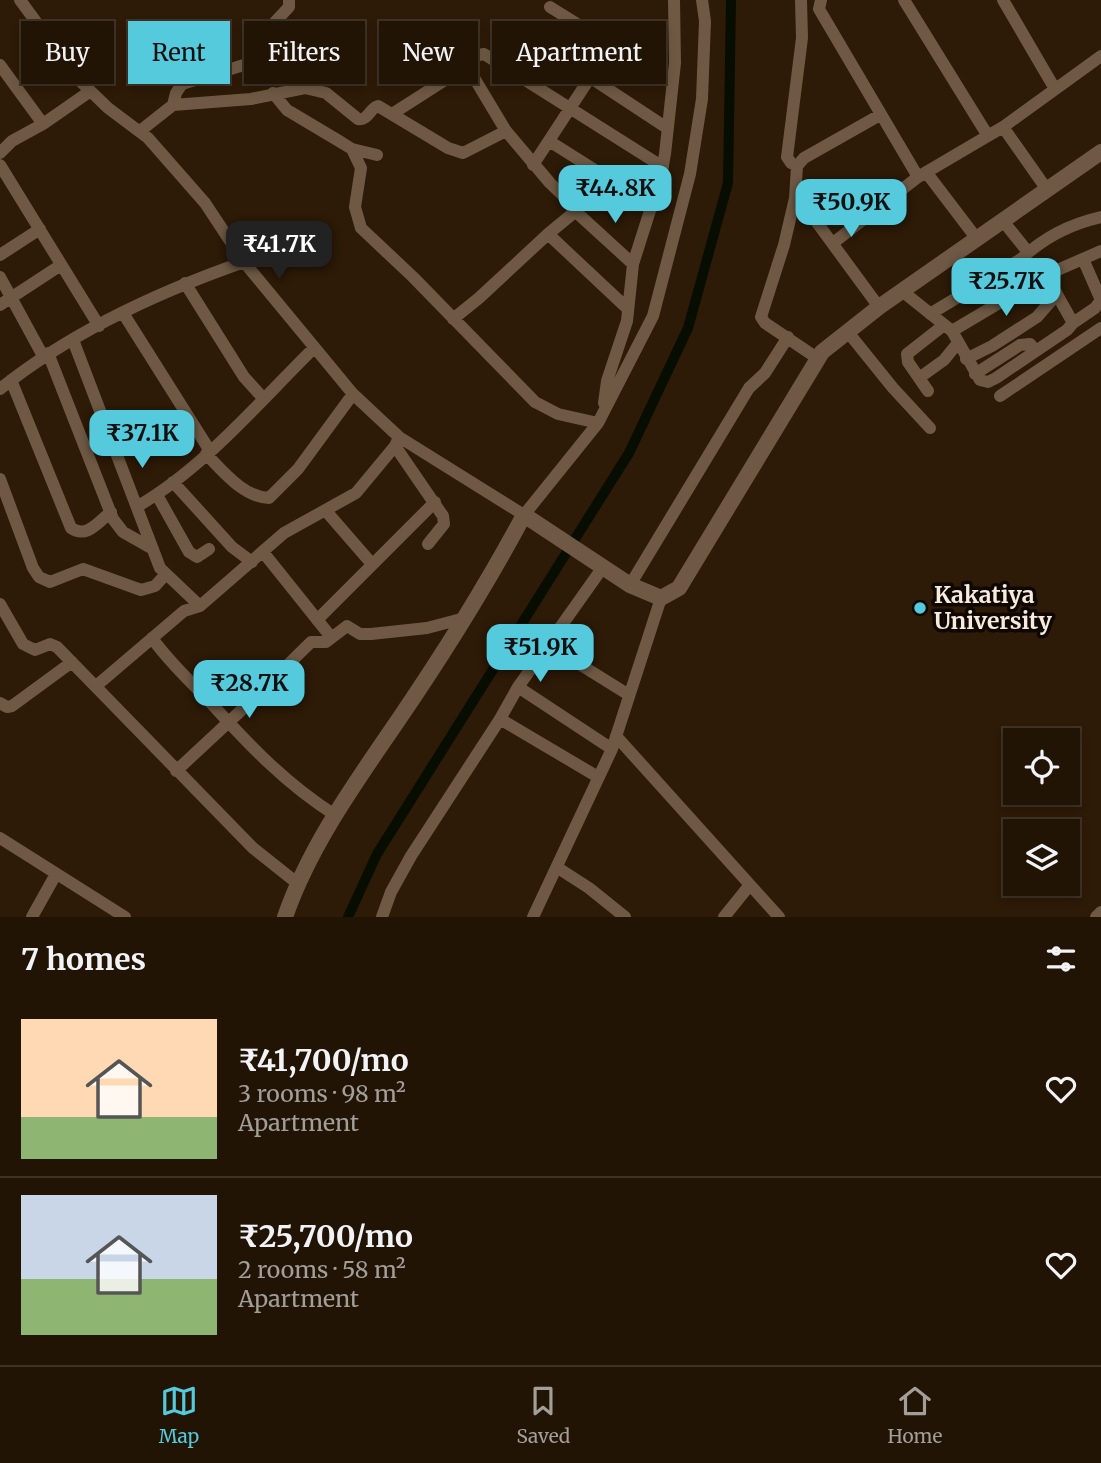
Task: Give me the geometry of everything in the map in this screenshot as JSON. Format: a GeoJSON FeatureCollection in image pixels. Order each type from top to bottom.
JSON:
{"type":"FeatureCollection","features":[{"type":"Feature","properties":{"kind":"street"},"geometry":{"type":"LineString","coordinates":[[20,0],[67,67],[89,92],[139,131],[205,203],[244,262],[353,394],[397,442],[443,516],[444,524],[428,544]]}},
{"type":"Feature","properties":{"kind":"street"},"geometry":{"type":"LineString","coordinates":[[276,21],[289,7],[289,0]]}},
{"type":"Feature","properties":{"kind":"street"},"geometry":{"type":"LineString","coordinates":[[605,409],[607,381],[627,321],[633,264],[663,167],[676,38],[674,0]]}},
{"type":"Feature","properties":{"kind":"street"},"geometry":{"type":"LineString","coordinates":[[285,917],[297,883],[335,815],[491,578],[524,515],[598,423],[653,316],[690,174],[702,99],[705,21],[702,0]]}},
{"type":"Feature","properties":{"kind":"street"},"geometry":{"type":"LineString","coordinates":[[797,166],[791,163],[788,157],[802,38],[801,0]]}},
{"type":"Feature","properties":{"kind":"street"},"geometry":{"type":"LineString","coordinates":[[821,0],[820,9],[880,115],[922,175],[977,239]]}},
{"type":"Feature","properties":{"kind":"street"},"geometry":{"type":"LineString","coordinates":[[904,0],[988,136]]}},
{"type":"Feature","properties":{"kind":"street"},"geometry":{"type":"LineString","coordinates":[[1003,0],[1055,89]]}},
{"type":"Feature","properties":{"kind":"street"},"geometry":{"type":"LineString","coordinates":[[550,7],[573,21]]}},
{"type":"Feature","properties":{"kind":"street"},"geometry":{"type":"LineString","coordinates":[[478,55],[484,54],[663,167]]}},
{"type":"Feature","properties":{"kind":"street"},"geometry":{"type":"LineString","coordinates":[[833,243],[922,175],[1003,127],[1101,56]]}},
{"type":"Feature","properties":{"kind":"street"},"geometry":{"type":"LineString","coordinates":[[0,65],[43,124]]}},
{"type":"Feature","properties":{"kind":"street"},"geometry":{"type":"LineString","coordinates":[[173,105],[182,84],[244,65]]}},
{"type":"Feature","properties":{"kind":"street"},"geometry":{"type":"LineString","coordinates":[[666,79],[673,83]]}},
{"type":"Feature","properties":{"kind":"street"},"geometry":{"type":"LineString","coordinates":[[392,114],[439,84]]}},
{"type":"Feature","properties":{"kind":"street"},"geometry":{"type":"LineString","coordinates":[[478,84],[506,131],[533,165],[562,196],[574,204],[575,211],[633,264]]}},
{"type":"Feature","properties":{"kind":"street"},"geometry":{"type":"LineString","coordinates":[[533,165],[586,84]]}},
{"type":"Feature","properties":{"kind":"street"},"geometry":{"type":"LineString","coordinates":[[599,84],[667,128]]}},
{"type":"Feature","properties":{"kind":"street"},"geometry":{"type":"LineString","coordinates":[[139,131],[173,105],[251,99],[273,93],[314,89],[326,93],[358,119],[366,117],[376,106],[448,148],[463,153],[506,131]]}},
{"type":"Feature","properties":{"kind":"street"},"geometry":{"type":"LineString","coordinates":[[0,153],[12,141],[43,124],[89,92]]}},
{"type":"Feature","properties":{"kind":"street"},"geometry":{"type":"LineString","coordinates":[[273,93],[286,110],[352,149],[377,155]]}},
{"type":"Feature","properties":{"kind":"street"},"geometry":{"type":"LineString","coordinates":[[817,358],[763,321],[761,313],[784,245],[795,198],[797,166],[804,158],[880,115]]}},
{"type":"Feature","properties":{"kind":"street"},"geometry":{"type":"LineString","coordinates":[[1003,127],[1048,191]]}},
{"type":"Feature","properties":{"kind":"street"},"geometry":{"type":"LineString","coordinates":[[548,141],[652,206]]}},
{"type":"Feature","properties":{"kind":"street"},"geometry":{"type":"LineString","coordinates":[[352,149],[361,168],[355,207],[361,228],[413,276],[535,402],[558,414],[598,423]]}},
{"type":"Feature","properties":{"kind":"street"},"geometry":{"type":"LineString","coordinates":[[533,917],[612,749],[661,598],[679,588],[817,358],[879,307],[1101,152]]}},
{"type":"Feature","properties":{"kind":"street"},"geometry":{"type":"LineString","coordinates":[[0,165],[99,326]]}},
{"type":"Feature","properties":{"kind":"street"},"geometry":{"type":"LineString","coordinates":[[795,198],[810,213],[879,307]]}},
{"type":"Feature","properties":{"kind":"street"},"geometry":{"type":"LineString","coordinates":[[453,319],[575,211]]}},
{"type":"Feature","properties":{"kind":"street"},"geometry":{"type":"LineString","coordinates":[[930,314],[990,279],[1072,225],[1101,217]]}},
{"type":"Feature","properties":{"kind":"street"},"geometry":{"type":"LineString","coordinates":[[1003,221],[1028,252]]}},
{"type":"Feature","properties":{"kind":"street"},"geometry":{"type":"LineString","coordinates":[[0,255],[40,229]]}},
{"type":"Feature","properties":{"kind":"street"},"geometry":{"type":"LineString","coordinates":[[548,234],[628,309]]}},
{"type":"Feature","properties":{"kind":"street"},"geometry":{"type":"LineString","coordinates":[[928,391],[908,362],[908,355],[948,328],[1046,275],[1101,251]]}},
{"type":"Feature","properties":{"kind":"street"},"geometry":{"type":"LineString","coordinates":[[902,291],[948,328],[975,374],[980,380],[988,382],[1067,330],[1095,308],[1101,300],[1083,259]]}},
{"type":"Feature","properties":{"kind":"street"},"geometry":{"type":"LineString","coordinates":[[111,512],[88,531],[77,532],[71,528],[4,382],[46,355],[123,313],[185,283],[244,262]]}},
{"type":"Feature","properties":{"kind":"street"},"geometry":{"type":"LineString","coordinates":[[0,304],[61,265]]}},
{"type":"Feature","properties":{"kind":"street"},"geometry":{"type":"LineString","coordinates":[[1046,275],[1073,323]]}},
{"type":"Feature","properties":{"kind":"street"},"geometry":{"type":"LineString","coordinates":[[0,277],[46,355],[111,512],[123,532],[153,549]]}},
{"type":"Feature","properties":{"kind":"street"},"geometry":{"type":"LineString","coordinates":[[185,283],[239,369],[263,398]]}},
{"type":"Feature","properties":{"kind":"street"},"geometry":{"type":"LineString","coordinates":[[966,359],[1037,317],[1057,293]]}},
{"type":"Feature","properties":{"kind":"street"},"geometry":{"type":"LineString","coordinates":[[123,313],[208,452],[243,489],[261,498],[269,498],[298,469],[353,394]]}},
{"type":"Feature","properties":{"kind":"street"},"geometry":{"type":"LineString","coordinates":[[1000,396],[1101,328]]}},
{"type":"Feature","properties":{"kind":"street"},"geometry":{"type":"LineString","coordinates":[[847,331],[893,388],[930,428]]}},
{"type":"Feature","properties":{"kind":"street"},"geometry":{"type":"LineString","coordinates":[[630,585],[749,388],[765,373],[788,337]]}},
{"type":"Feature","properties":{"kind":"street"},"geometry":{"type":"LineString","coordinates":[[73,340],[165,575],[200,606]]}},
{"type":"Feature","properties":{"kind":"street"},"geometry":{"type":"LineString","coordinates":[[975,374],[1025,343],[1036,351]]}},
{"type":"Feature","properties":{"kind":"street"},"geometry":{"type":"LineString","coordinates":[[919,378],[944,360],[957,344]]}},
{"type":"Feature","properties":{"kind":"street"},"geometry":{"type":"LineString","coordinates":[[138,506],[157,495],[208,452],[314,348]]}},
{"type":"Feature","properties":{"kind":"street"},"geometry":{"type":"LineString","coordinates":[[1009,352],[1016,365]]}},
{"type":"Feature","properties":{"kind":"street"},"geometry":{"type":"LineString","coordinates":[[397,442],[524,515],[630,585],[661,598]]}},
{"type":"Feature","properties":{"kind":"street"},"geometry":{"type":"LineString","coordinates":[[96,686],[184,611],[200,606],[293,527],[356,493],[397,442]]}},
{"type":"Feature","properties":{"kind":"street"},"geometry":{"type":"LineString","coordinates":[[0,480],[33,569],[45,581],[50,582],[83,569],[141,590],[156,586],[165,575]]}},
{"type":"Feature","properties":{"kind":"street"},"geometry":{"type":"LineString","coordinates":[[173,482],[232,547],[252,562]]}},
{"type":"Feature","properties":{"kind":"street"},"geometry":{"type":"LineString","coordinates":[[157,495],[188,552],[197,557],[209,549]]}},
{"type":"Feature","properties":{"kind":"street"},"geometry":{"type":"LineString","coordinates":[[317,620],[435,502]]}},
{"type":"Feature","properties":{"kind":"street"},"geometry":{"type":"LineString","coordinates":[[326,511],[372,564]]}},
{"type":"Feature","properties":{"kind":"street"},"geometry":{"type":"LineString","coordinates":[[263,552],[331,637]]}},
{"type":"Feature","properties":{"kind":"street"},"geometry":{"type":"LineString","coordinates":[[386,915],[391,892],[411,856],[599,565]]}},
{"type":"Feature","properties":{"kind":"street"},"geometry":{"type":"LineString","coordinates":[[0,604],[27,647],[35,650],[54,645],[253,848],[297,883]]}},
{"type":"Feature","properties":{"kind":"street"},"geometry":{"type":"LineString","coordinates":[[176,771],[311,642],[322,643],[346,626],[360,634],[371,634],[427,628],[465,618]]}},
{"type":"Feature","properties":{"kind":"street"},"geometry":{"type":"LineString","coordinates":[[152,638],[173,665],[228,723],[292,785],[335,815]]}},
{"type":"Feature","properties":{"kind":"street"},"geometry":{"type":"LineString","coordinates":[[547,643],[629,695]]}},
{"type":"Feature","properties":{"kind":"street"},"geometry":{"type":"LineString","coordinates":[[0,703],[7,707],[12,706],[72,662]]}},
{"type":"Feature","properties":{"kind":"street"},"geometry":{"type":"LineString","coordinates":[[518,687],[612,749]]}},
{"type":"Feature","properties":{"kind":"street"},"geometry":{"type":"LineString","coordinates":[[500,719],[598,777]]}},
{"type":"Feature","properties":{"kind":"street"},"geometry":{"type":"LineString","coordinates":[[616,736],[779,917]]}},
{"type":"Feature","properties":{"kind":"street"},"geometry":{"type":"LineString","coordinates":[[0,838],[125,917]]}},
{"type":"Feature","properties":{"kind":"street"},"geometry":{"type":"LineString","coordinates":[[558,868],[589,888],[625,917]]}},
{"type":"Feature","properties":{"kind":"street"},"geometry":{"type":"LineString","coordinates":[[33,917],[56,874]]}},
{"type":"Feature","properties":{"kind":"street"},"geometry":{"type":"LineString","coordinates":[[724,917],[750,886]]}},
{"type":"Feature","properties":{"kind":"street"},"geometry":{"type":"LineString","coordinates":[[1096,917],[1101,912]]}},
{"type":"Feature","properties":{"kind":"waterway"},"geometry":{"type":"LineString","coordinates":[[348,917],[377,854],[629,453],[688,328],[728,183],[731,0]]}},
{"type":"Feature","properties":{"kind":"place","name":"Kakatiya University"},"geometry":{"type":"Point","coordinates":[920,608]}}]}
